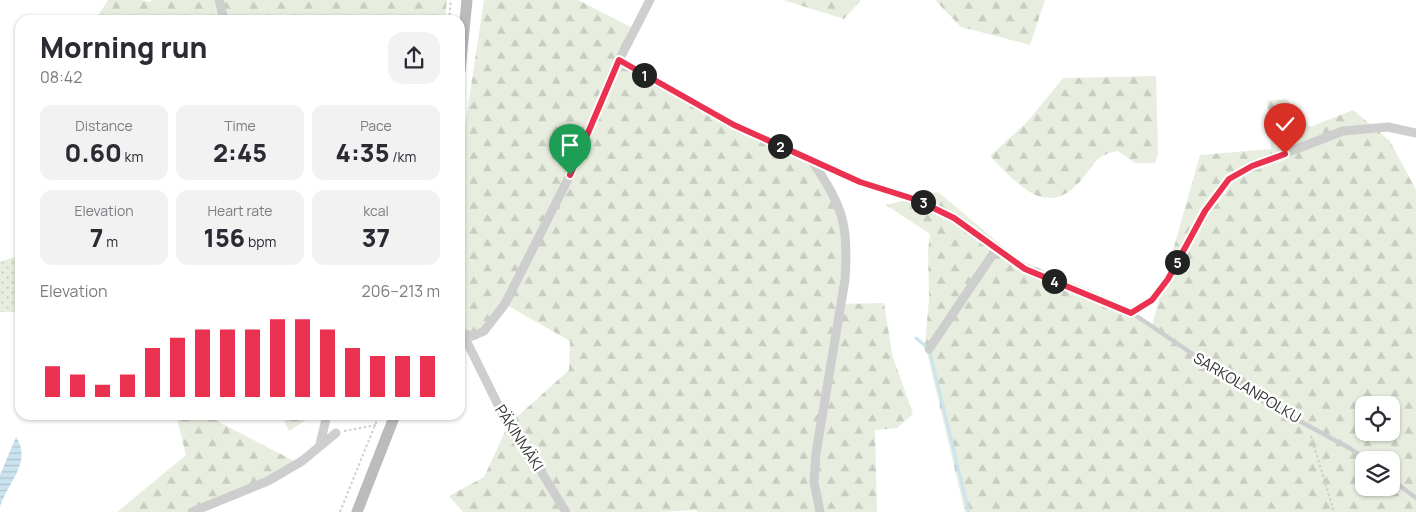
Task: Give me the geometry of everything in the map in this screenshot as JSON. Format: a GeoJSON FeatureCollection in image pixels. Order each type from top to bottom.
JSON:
{"type":"FeatureCollection","features":[{"type":"Feature","properties":{"kind":"street"},"geometry":{"type":"LineString","coordinates":[[219,0],[223,15]]}},
{"type":"Feature","properties":{"kind":"street"},"geometry":{"type":"LineString","coordinates":[[465,20],[467,0]]}},
{"type":"Feature","properties":{"kind":"street"},"geometry":{"type":"LineString","coordinates":[[465,334],[473,336],[484,331],[504,304],[570,175],[619,60],[650,0]]}},
{"type":"Feature","properties":{"kind":"street"},"geometry":{"type":"LineString","coordinates":[[619,60],[734,125],[860,182],[917,200],[954,218],[1025,269],[1131,313],[1152,300],[1168,279],[1205,211],[1229,179],[1252,166],[1343,131],[1388,127],[1416,133]]}},
{"type":"Feature","properties":{"kind":"street"},"geometry":{"type":"LineString","coordinates":[[812,160],[831,189],[841,210],[846,234],[845,280],[816,453],[814,482],[820,512]]}},
{"type":"Feature","properties":{"kind":"street"},"geometry":{"type":"LineString","coordinates":[[929,349],[996,248]]}},
{"type":"Feature","properties":{"kind":"street","name":"PÄKINMÄKI"},"geometry":{"type":"LineString","coordinates":[[465,339],[508,425],[534,460],[566,512]]}},
{"type":"Feature","properties":{"kind":"street"},"geometry":{"type":"LineString","coordinates":[[320,444],[326,420]]}},
{"type":"Feature","properties":{"kind":"street"},"geometry":{"type":"LineString","coordinates":[[357,512],[393,420]]}},
{"type":"Feature","properties":{"kind":"street"},"geometry":{"type":"LineString","coordinates":[[192,512],[268,481],[302,461],[320,444],[336,433]]}},
{"type":"Feature","properties":{"kind":"lane","name":"SARKOLANPOLKU"},"geometry":{"type":"LineString","coordinates":[[1131,313],[1246,391],[1355,452]]}},
{"type":"Feature","properties":{"kind":"lane"},"geometry":{"type":"LineString","coordinates":[[1400,486],[1416,498]]}},
{"type":"Feature","properties":{"kind":"path"},"geometry":{"type":"LineString","coordinates":[[450,15],[451,0]]}},
{"type":"Feature","properties":{"kind":"path"},"geometry":{"type":"LineString","coordinates":[[340,512],[378,420]]}},
{"type":"Feature","properties":{"kind":"path"},"geometry":{"type":"LineString","coordinates":[[1307,424],[1334,512]]}},
{"type":"Feature","properties":{"kind":"path"},"geometry":{"type":"LineString","coordinates":[[336,433],[376,425]]}},
{"type":"Feature","properties":{"kind":"green space"},"geometry":{"type":"Polygon","coordinates":[[[108,0],[141,0],[150,2],[152,0],[447,0],[446,15],[98,15],[108,0]]]}},
{"type":"Feature","properties":{"kind":"green space"},"geometry":{"type":"Polygon","coordinates":[[[484,0],[578,0],[635,29],[619,61],[812,160],[831,189],[846,234],[841,304],[884,303],[892,354],[913,414],[897,428],[875,430],[877,512],[697,512],[696,510],[660,512],[463,512],[449,496],[484,477],[508,425],[569,370],[570,341],[505,304],[484,331],[473,336],[465,333],[465,126],[484,0]]]}},
{"type":"Feature","properties":{"kind":"green space"},"geometry":{"type":"Polygon","coordinates":[[[783,0],[861,0],[844,19],[783,0]]]}},
{"type":"Feature","properties":{"kind":"green space"},"geometry":{"type":"Polygon","coordinates":[[[935,0],[1045,0],[1030,45],[961,27],[935,0]]]}},
{"type":"Feature","properties":{"kind":"green space"},"geometry":{"type":"Polygon","coordinates":[[[1156,76],[1158,155],[1155,163],[1135,163],[1118,151],[1111,153],[1101,157],[1094,163],[1070,191],[1057,197],[1045,198],[1022,187],[990,156],[1028,121],[1063,78],[1156,76]]]}},
{"type":"Feature","properties":{"kind":"green space"},"geometry":{"type":"Polygon","coordinates":[[[1286,99],[1310,127],[1353,110],[1390,141],[1416,190],[1416,512],[965,512],[925,344],[929,299],[928,250],[930,234],[886,205],[938,192],[1018,259],[1124,305],[1152,325],[1200,155],[1271,149],[1267,101],[1286,99]]]}},
{"type":"Feature","properties":{"kind":"green space"},"geometry":{"type":"Polygon","coordinates":[[[15,257],[15,312],[0,312],[0,262],[15,257]]]}},
{"type":"Feature","properties":{"kind":"green space"},"geometry":{"type":"Polygon","coordinates":[[[177,420],[218,420],[294,461],[268,481],[192,512],[117,512],[186,455],[177,420]]]}},
{"type":"Feature","properties":{"kind":"green space"},"geometry":{"type":"Polygon","coordinates":[[[284,420],[306,420],[289,431],[284,420]]]}},
{"type":"Feature","properties":{"kind":"water"},"geometry":{"type":"Polygon","coordinates":[[[16,437],[22,455],[20,464],[0,507],[0,475],[16,437]]]}},
{"type":"Feature","properties":{"kind":"waterway"},"geometry":{"type":"LineString","coordinates":[[916,338],[929,349],[969,512]]}},
{"type":"Feature","properties":{"kind":"route"},"geometry":{"type":"LineString","coordinates":[[570,175],[619,60],[734,125],[860,182],[917,200],[954,218],[1025,269],[1131,313],[1152,300],[1168,279],[1205,211],[1229,179],[1252,166],[1285,154]]}}]}
